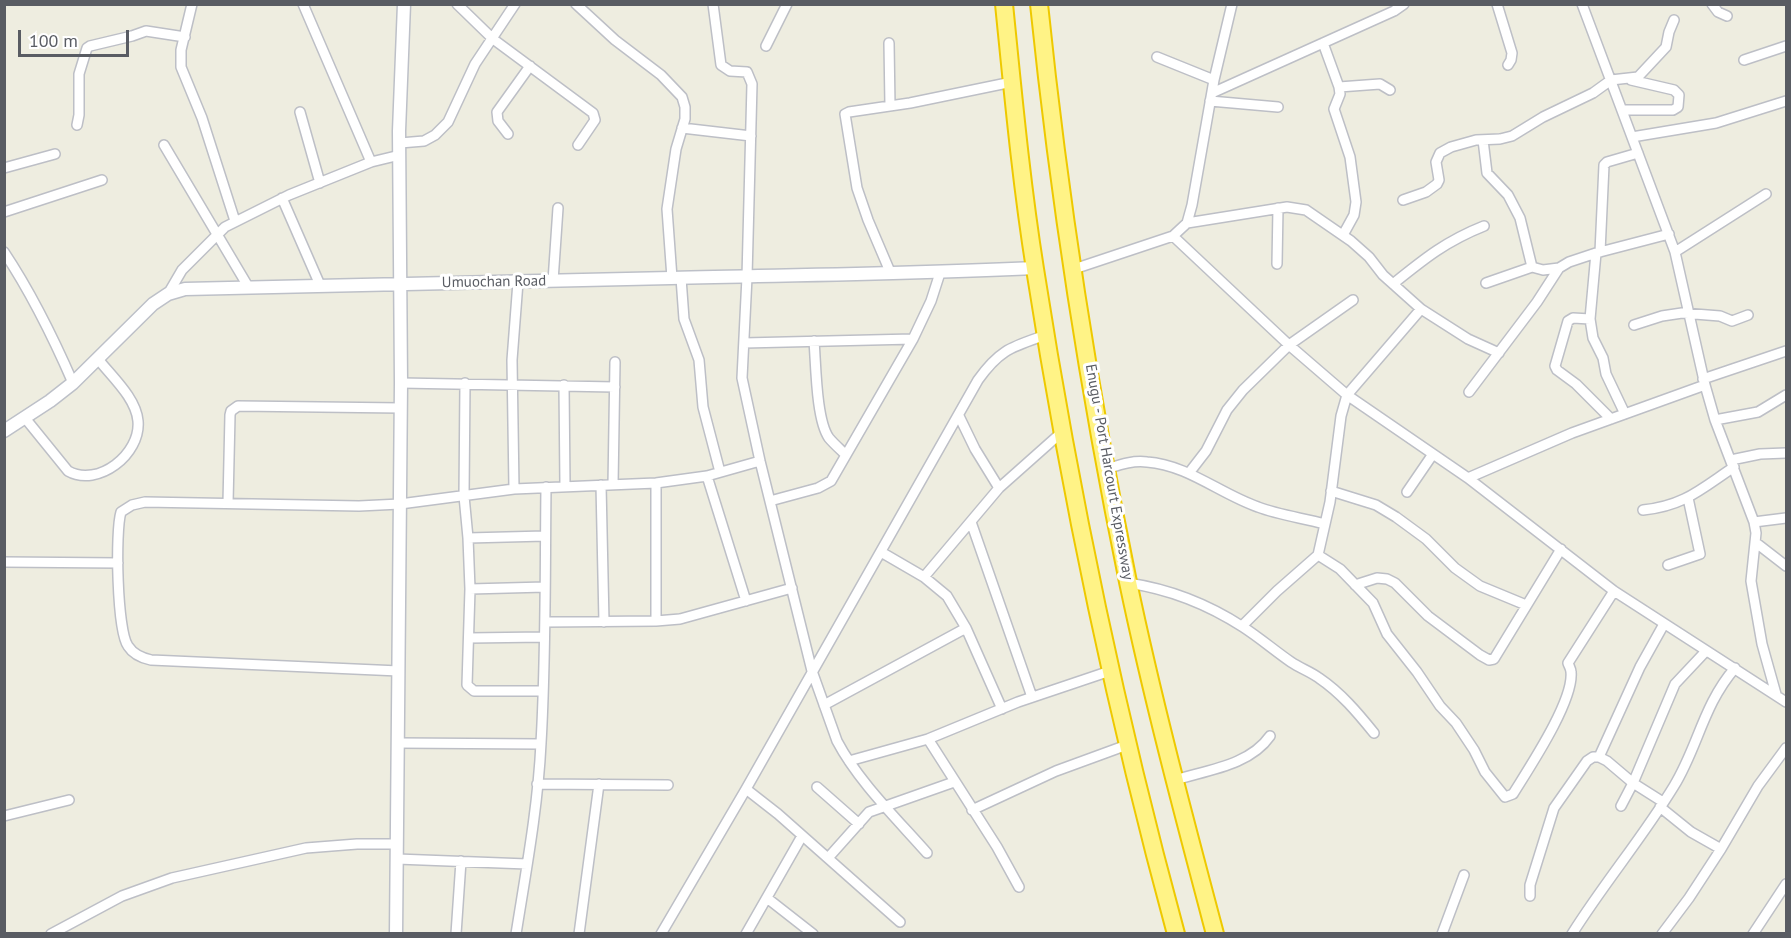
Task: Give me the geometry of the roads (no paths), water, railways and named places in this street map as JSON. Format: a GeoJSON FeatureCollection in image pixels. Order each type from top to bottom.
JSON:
{"type":"FeatureCollection","features":[{"type":"Feature","properties":{"kind":"highway","name":"Enugu - Port Harcourt Expressway"},"geometry":{"type":"LineString","coordinates":[[1039,4],[1060,183],[1106,469],[1128,583],[1175,780],[1215,933]]}},
{"type":"Feature","properties":{"kind":"highway"},"geometry":{"type":"LineString","coordinates":[[1003,5],[1035,268],[1080,534],[1127,745],[1176,933]]}},
{"type":"Feature","properties":{"kind":"street"},"geometry":{"type":"LineString","coordinates":[[192,4],[181,50],[181,67],[202,118],[235,221]]}},
{"type":"Feature","properties":{"kind":"street"},"geometry":{"type":"LineString","coordinates":[[303,4],[371,162]]}},
{"type":"Feature","properties":{"kind":"street"},"geometry":{"type":"LineString","coordinates":[[396,933],[401,408],[400,149],[404,4]]}},
{"type":"Feature","properties":{"kind":"street"},"geometry":{"type":"LineString","coordinates":[[457,4],[492,39],[593,113],[595,120],[579,144]]}},
{"type":"Feature","properties":{"kind":"street"},"geometry":{"type":"LineString","coordinates":[[168,294],[182,270],[217,234],[235,221],[282,198],[424,141],[442,129],[455,109],[475,64],[515,4]]}},
{"type":"Feature","properties":{"kind":"street"},"geometry":{"type":"LineString","coordinates":[[576,4],[615,40],[661,75],[682,97],[685,106],[685,119],[676,149],[667,209],[684,320],[699,360],[703,407],[720,472]]}},
{"type":"Feature","properties":{"kind":"street"},"geometry":{"type":"LineString","coordinates":[[713,4],[721,65],[730,71],[744,71],[750,76],[752,84],[742,378],[812,671],[837,741],[849,761],[927,853]]}},
{"type":"Feature","properties":{"kind":"street"},"geometry":{"type":"LineString","coordinates":[[766,46],[787,4]]}},
{"type":"Feature","properties":{"kind":"street"},"geometry":{"type":"LineString","coordinates":[[1074,269],[1173,236],[1187,223],[1214,80],[1232,4]]}},
{"type":"Feature","properties":{"kind":"street"},"geometry":{"type":"LineString","coordinates":[[1211,97],[1404,4]]}},
{"type":"Feature","properties":{"kind":"street"},"geometry":{"type":"LineString","coordinates":[[1497,4],[1512,53],[1508,65]]}},
{"type":"Feature","properties":{"kind":"street"},"geometry":{"type":"LineString","coordinates":[[1582,4],[1675,252],[1704,382],[1715,420],[1754,522],[1755,542],[1751,581],[1762,644],[1776,694]]}},
{"type":"Feature","properties":{"kind":"street"},"geometry":{"type":"LineString","coordinates":[[1712,4],[1718,12],[1727,16]]}},
{"type":"Feature","properties":{"kind":"street"},"geometry":{"type":"LineString","coordinates":[[1403,200],[1426,192],[1437,184],[1439,180],[1436,162],[1440,153],[1451,147],[1512,136],[1542,117],[1593,93],[1611,80],[1641,75],[1663,53],[1674,20]]}},
{"type":"Feature","properties":{"kind":"street"},"geometry":{"type":"LineString","coordinates":[[76,125],[79,115],[79,74],[87,48],[146,31],[185,37]]}},
{"type":"Feature","properties":{"kind":"street"},"geometry":{"type":"LineString","coordinates":[[889,43],[890,106]]}},
{"type":"Feature","properties":{"kind":"street"},"geometry":{"type":"LineString","coordinates":[[1323,43],[1339,87],[1340,94],[1334,110],[1347,148],[1356,202],[1354,215],[1343,235]]}},
{"type":"Feature","properties":{"kind":"street"},"geometry":{"type":"LineString","coordinates":[[1744,60],[1786,46]]}},
{"type":"Feature","properties":{"kind":"street"},"geometry":{"type":"LineString","coordinates":[[1157,57],[1214,80]]}},
{"type":"Feature","properties":{"kind":"street"},"geometry":{"type":"LineString","coordinates":[[508,134],[498,121],[497,112],[530,66]]}},
{"type":"Feature","properties":{"kind":"street"},"geometry":{"type":"LineString","coordinates":[[1622,110],[1673,110],[1678,107],[1680,101],[1679,94],[1674,90],[1627,79]]}},
{"type":"Feature","properties":{"kind":"street"},"geometry":{"type":"LineString","coordinates":[[891,274],[857,188],[845,114],[1012,82]]}},
{"type":"Feature","properties":{"kind":"street"},"geometry":{"type":"LineString","coordinates":[[1339,87],[1380,84],[1390,90]]}},
{"type":"Feature","properties":{"kind":"street"},"geometry":{"type":"LineString","coordinates":[[1211,97],[1278,107]]}},
{"type":"Feature","properties":{"kind":"street"},"geometry":{"type":"LineString","coordinates":[[1632,137],[1716,123],[1786,101]]}},
{"type":"Feature","properties":{"kind":"street"},"geometry":{"type":"LineString","coordinates":[[300,112],[320,183]]}},
{"type":"Feature","properties":{"kind":"street"},"geometry":{"type":"LineString","coordinates":[[682,128],[751,136]]}},
{"type":"Feature","properties":{"kind":"street"},"geometry":{"type":"LineString","coordinates":[[1483,140],[1487,173],[1508,195],[1521,218],[1532,267]]}},
{"type":"Feature","properties":{"kind":"street"},"geometry":{"type":"LineString","coordinates":[[164,145],[249,288]]}},
{"type":"Feature","properties":{"kind":"street"},"geometry":{"type":"LineString","coordinates":[[1625,414],[1606,374],[1603,358],[1593,338],[1590,319],[1598,253],[1604,165],[1607,162],[1638,153]]}},
{"type":"Feature","properties":{"kind":"street"},"geometry":{"type":"LineString","coordinates":[[4,168],[55,154]]}},
{"type":"Feature","properties":{"kind":"street"},"geometry":{"type":"LineString","coordinates":[[4,212],[102,180]]}},
{"type":"Feature","properties":{"kind":"street"},"geometry":{"type":"LineString","coordinates":[[1675,252],[1766,194]]}},
{"type":"Feature","properties":{"kind":"street"},"geometry":{"type":"LineString","coordinates":[[282,198],[320,285]]}},
{"type":"Feature","properties":{"kind":"street"},"geometry":{"type":"LineString","coordinates":[[1187,223],[1278,208],[1296,207],[1306,210],[1343,235],[1369,257],[1393,284],[1421,309],[1468,339],[1499,353]]}},
{"type":"Feature","properties":{"kind":"street"},"geometry":{"type":"LineString","coordinates":[[553,281],[558,208]]}},
{"type":"Feature","properties":{"kind":"street"},"geometry":{"type":"LineString","coordinates":[[1277,264],[1278,208]]}},
{"type":"Feature","properties":{"kind":"street"},"geometry":{"type":"LineString","coordinates":[[1393,284],[1439,247],[1484,226]]}},
{"type":"Feature","properties":{"kind":"street"},"geometry":{"type":"LineString","coordinates":[[1486,283],[1532,267],[1543,270],[1559,268],[1569,262],[1598,253],[1669,234]]}},
{"type":"Feature","properties":{"kind":"street"},"geometry":{"type":"LineString","coordinates":[[1173,236],[1289,345],[1347,395],[1468,478],[1614,591],[1786,702]]}},
{"type":"Feature","properties":{"kind":"street"},"geometry":{"type":"LineString","coordinates":[[4,252],[31,294],[73,383]]}},
{"type":"Feature","properties":{"kind":"street","name":"Umuochan Road"},"geometry":{"type":"LineString","coordinates":[[4,431],[73,383],[153,304],[168,294],[185,289],[940,273],[1035,268]]}},
{"type":"Feature","properties":{"kind":"street"},"geometry":{"type":"LineString","coordinates":[[1469,392],[1559,268]]}},
{"type":"Feature","properties":{"kind":"street"},"geometry":{"type":"LineString","coordinates":[[1543,270],[1549,284]]}},
{"type":"Feature","properties":{"kind":"street"},"geometry":{"type":"LineString","coordinates":[[770,501],[825,486],[831,481],[913,339],[931,301],[940,273]]}},
{"type":"Feature","properties":{"kind":"street"},"geometry":{"type":"LineString","coordinates":[[514,489],[512,342],[518,282]]}},
{"type":"Feature","properties":{"kind":"street"},"geometry":{"type":"LineString","coordinates":[[1189,473],[1206,451],[1227,410],[1243,390],[1289,345],[1353,300]]}},
{"type":"Feature","properties":{"kind":"street"},"geometry":{"type":"LineString","coordinates":[[1242,626],[1318,555],[1331,491],[1341,416],[1347,395],[1421,309]]}},
{"type":"Feature","properties":{"kind":"street"},"geometry":{"type":"LineString","coordinates":[[1634,325],[1676,313],[1720,316],[1732,321],[1748,315]]}},
{"type":"Feature","properties":{"kind":"street"},"geometry":{"type":"LineString","coordinates":[[1590,319],[1573,318],[1568,321],[1554,361],[1555,366],[1611,419]]}},
{"type":"Feature","properties":{"kind":"street"},"geometry":{"type":"LineString","coordinates":[[661,933],[746,789],[978,380],[1000,353],[1046,335]]}},
{"type":"Feature","properties":{"kind":"street"},"geometry":{"type":"LineString","coordinates":[[744,343],[913,339]]}},
{"type":"Feature","properties":{"kind":"street"},"geometry":{"type":"LineString","coordinates":[[814,341],[824,427],[829,438],[846,455]]}},
{"type":"Feature","properties":{"kind":"street"},"geometry":{"type":"LineString","coordinates":[[1468,478],[1572,434],[1786,351]]}},
{"type":"Feature","properties":{"kind":"street"},"geometry":{"type":"LineString","coordinates":[[25,418],[68,471],[76,476],[96,475],[110,469],[133,445],[138,429],[138,419],[130,400],[98,359]]}},
{"type":"Feature","properties":{"kind":"street"},"geometry":{"type":"LineString","coordinates":[[613,485],[615,362]]}},
{"type":"Feature","properties":{"kind":"street"},"geometry":{"type":"LineString","coordinates":[[401,382],[615,387]]}},
{"type":"Feature","properties":{"kind":"street"},"geometry":{"type":"LineString","coordinates":[[465,384],[464,496],[470,589],[466,679],[470,689],[474,691],[543,691]]}},
{"type":"Feature","properties":{"kind":"street"},"geometry":{"type":"LineString","coordinates":[[564,385],[565,486]]}},
{"type":"Feature","properties":{"kind":"street"},"geometry":{"type":"LineString","coordinates":[[1715,420],[1758,412],[1786,395]]}},
{"type":"Feature","properties":{"kind":"street"},"geometry":{"type":"LineString","coordinates":[[228,503],[230,414],[234,408],[238,406],[401,408]]}},
{"type":"Feature","properties":{"kind":"street"},"geometry":{"type":"LineString","coordinates":[[959,416],[975,449],[999,488]]}},
{"type":"Feature","properties":{"kind":"street"},"geometry":{"type":"LineString","coordinates":[[924,577],[999,488],[1062,432]]}},
{"type":"Feature","properties":{"kind":"street"},"geometry":{"type":"LineString","coordinates":[[1643,510],[1669,507],[1688,498],[1732,464],[1760,454],[1786,453]]}},
{"type":"Feature","properties":{"kind":"street"},"geometry":{"type":"LineString","coordinates":[[1407,492],[1433,454]]}},
{"type":"Feature","properties":{"kind":"street"},"geometry":{"type":"LineString","coordinates":[[399,671],[141,658],[128,646],[123,632],[118,563],[118,521],[121,513],[125,508],[145,502],[359,506],[400,504],[514,489],[656,483],[707,476],[760,461]]}},
{"type":"Feature","properties":{"kind":"street"},"geometry":{"type":"LineString","coordinates":[[1106,469],[1130,463],[1147,462],[1189,473],[1259,507],[1325,524]]}},
{"type":"Feature","properties":{"kind":"street"},"geometry":{"type":"LineString","coordinates":[[707,476],[746,601]]}},
{"type":"Feature","properties":{"kind":"street"},"geometry":{"type":"LineString","coordinates":[[656,483],[656,621]]}},
{"type":"Feature","properties":{"kind":"street"},"geometry":{"type":"LineString","coordinates":[[602,485],[604,622]]}},
{"type":"Feature","properties":{"kind":"street"},"geometry":{"type":"LineString","coordinates":[[516,933],[527,864],[541,744],[546,488]]}},
{"type":"Feature","properties":{"kind":"street"},"geometry":{"type":"LineString","coordinates":[[1331,491],[1376,505],[1426,539],[1455,568],[1480,586],[1526,605]]}},
{"type":"Feature","properties":{"kind":"street"},"geometry":{"type":"LineString","coordinates":[[1668,565],[1700,554],[1688,498]]}},
{"type":"Feature","properties":{"kind":"street"},"geometry":{"type":"LineString","coordinates":[[1754,522],[1786,518]]}},
{"type":"Feature","properties":{"kind":"street"},"geometry":{"type":"LineString","coordinates":[[970,522],[1032,697]]}},
{"type":"Feature","properties":{"kind":"street"},"geometry":{"type":"LineString","coordinates":[[468,538],[545,536]]}},
{"type":"Feature","properties":{"kind":"street"},"geometry":{"type":"LineString","coordinates":[[1755,542],[1786,566]]}},
{"type":"Feature","properties":{"kind":"street"},"geometry":{"type":"LineString","coordinates":[[1355,585],[1377,579],[1387,579],[1395,583],[1428,616],[1489,660],[1497,656],[1561,549]]}},
{"type":"Feature","properties":{"kind":"street"},"geometry":{"type":"LineString","coordinates":[[881,552],[924,577],[947,596],[966,628],[1002,709]]}},
{"type":"Feature","properties":{"kind":"street"},"geometry":{"type":"LineString","coordinates":[[1318,555],[1340,569],[1373,603],[1388,634],[1440,706],[1456,723],[1485,772],[1505,797],[1513,794],[1548,737],[1570,684],[1571,673],[1568,663],[1614,591]]}},
{"type":"Feature","properties":{"kind":"street"},"geometry":{"type":"LineString","coordinates":[[4,562],[118,563]]}},
{"type":"Feature","properties":{"kind":"street"},"geometry":{"type":"LineString","coordinates":[[1128,583],[1150,586],[1194,601],[1242,626],[1292,663],[1317,676],[1338,692],[1374,733]]}},
{"type":"Feature","properties":{"kind":"street"},"geometry":{"type":"LineString","coordinates":[[470,589],[545,586]]}},
{"type":"Feature","properties":{"kind":"street"},"geometry":{"type":"LineString","coordinates":[[545,622],[656,621],[699,615],[792,588]]}},
{"type":"Feature","properties":{"kind":"street"},"geometry":{"type":"LineString","coordinates":[[1599,757],[1640,667],[1664,624]]}},
{"type":"Feature","properties":{"kind":"street"},"geometry":{"type":"LineString","coordinates":[[824,705],[966,628]]}},
{"type":"Feature","properties":{"kind":"street"},"geometry":{"type":"LineString","coordinates":[[468,638],[544,637]]}},
{"type":"Feature","properties":{"kind":"street"},"geometry":{"type":"LineString","coordinates":[[1621,806],[1675,684],[1706,651]]}},
{"type":"Feature","properties":{"kind":"street"},"geometry":{"type":"LineString","coordinates":[[1572,933],[1675,785],[1700,726],[1722,683],[1735,668]]}},
{"type":"Feature","properties":{"kind":"street"},"geometry":{"type":"LineString","coordinates":[[849,761],[928,739],[1032,697],[1110,671]]}},
{"type":"Feature","properties":{"kind":"street"},"geometry":{"type":"LineString","coordinates":[[1175,780],[1242,760],[1263,747],[1270,736]]}},
{"type":"Feature","properties":{"kind":"street"},"geometry":{"type":"LineString","coordinates":[[928,739],[997,847],[1019,887]]}},
{"type":"Feature","properties":{"kind":"street"},"geometry":{"type":"LineString","coordinates":[[398,743],[541,744]]}},
{"type":"Feature","properties":{"kind":"street"},"geometry":{"type":"LineString","coordinates":[[972,810],[1056,771],[1127,745]]}},
{"type":"Feature","properties":{"kind":"street"},"geometry":{"type":"LineString","coordinates":[[1662,933],[1689,898],[1758,786],[1786,748]]}},
{"type":"Feature","properties":{"kind":"street"},"geometry":{"type":"LineString","coordinates":[[1530,896],[1530,885],[1554,808],[1582,766],[1593,757],[1607,761],[1662,805],[1691,832],[1721,849]]}},
{"type":"Feature","properties":{"kind":"street"},"geometry":{"type":"LineString","coordinates":[[828,858],[869,812],[954,782]]}},
{"type":"Feature","properties":{"kind":"street"},"geometry":{"type":"LineString","coordinates":[[537,784],[668,785]]}},
{"type":"Feature","properties":{"kind":"street"},"geometry":{"type":"LineString","coordinates":[[579,933],[600,784]]}},
{"type":"Feature","properties":{"kind":"street"},"geometry":{"type":"LineString","coordinates":[[817,787],[859,824]]}},
{"type":"Feature","properties":{"kind":"street"},"geometry":{"type":"LineString","coordinates":[[746,789],[900,922]]}},
{"type":"Feature","properties":{"kind":"street"},"geometry":{"type":"LineString","coordinates":[[4,816],[69,800]]}},
{"type":"Feature","properties":{"kind":"street"},"geometry":{"type":"LineString","coordinates":[[746,933],[802,836]]}},
{"type":"Feature","properties":{"kind":"street"},"geometry":{"type":"LineString","coordinates":[[51,933],[67,930],[122,896],[146,886],[195,873],[306,848],[397,844]]}},
{"type":"Feature","properties":{"kind":"street"},"geometry":{"type":"LineString","coordinates":[[397,859],[527,864]]}},
{"type":"Feature","properties":{"kind":"street"},"geometry":{"type":"LineString","coordinates":[[456,933],[461,861]]}},
{"type":"Feature","properties":{"kind":"street"},"geometry":{"type":"LineString","coordinates":[[1442,933],[1464,875]]}},
{"type":"Feature","properties":{"kind":"street"},"geometry":{"type":"LineString","coordinates":[[1753,933],[1786,884]]}},
{"type":"Feature","properties":{"kind":"street"},"geometry":{"type":"LineString","coordinates":[[767,898],[813,933]]}}]}
